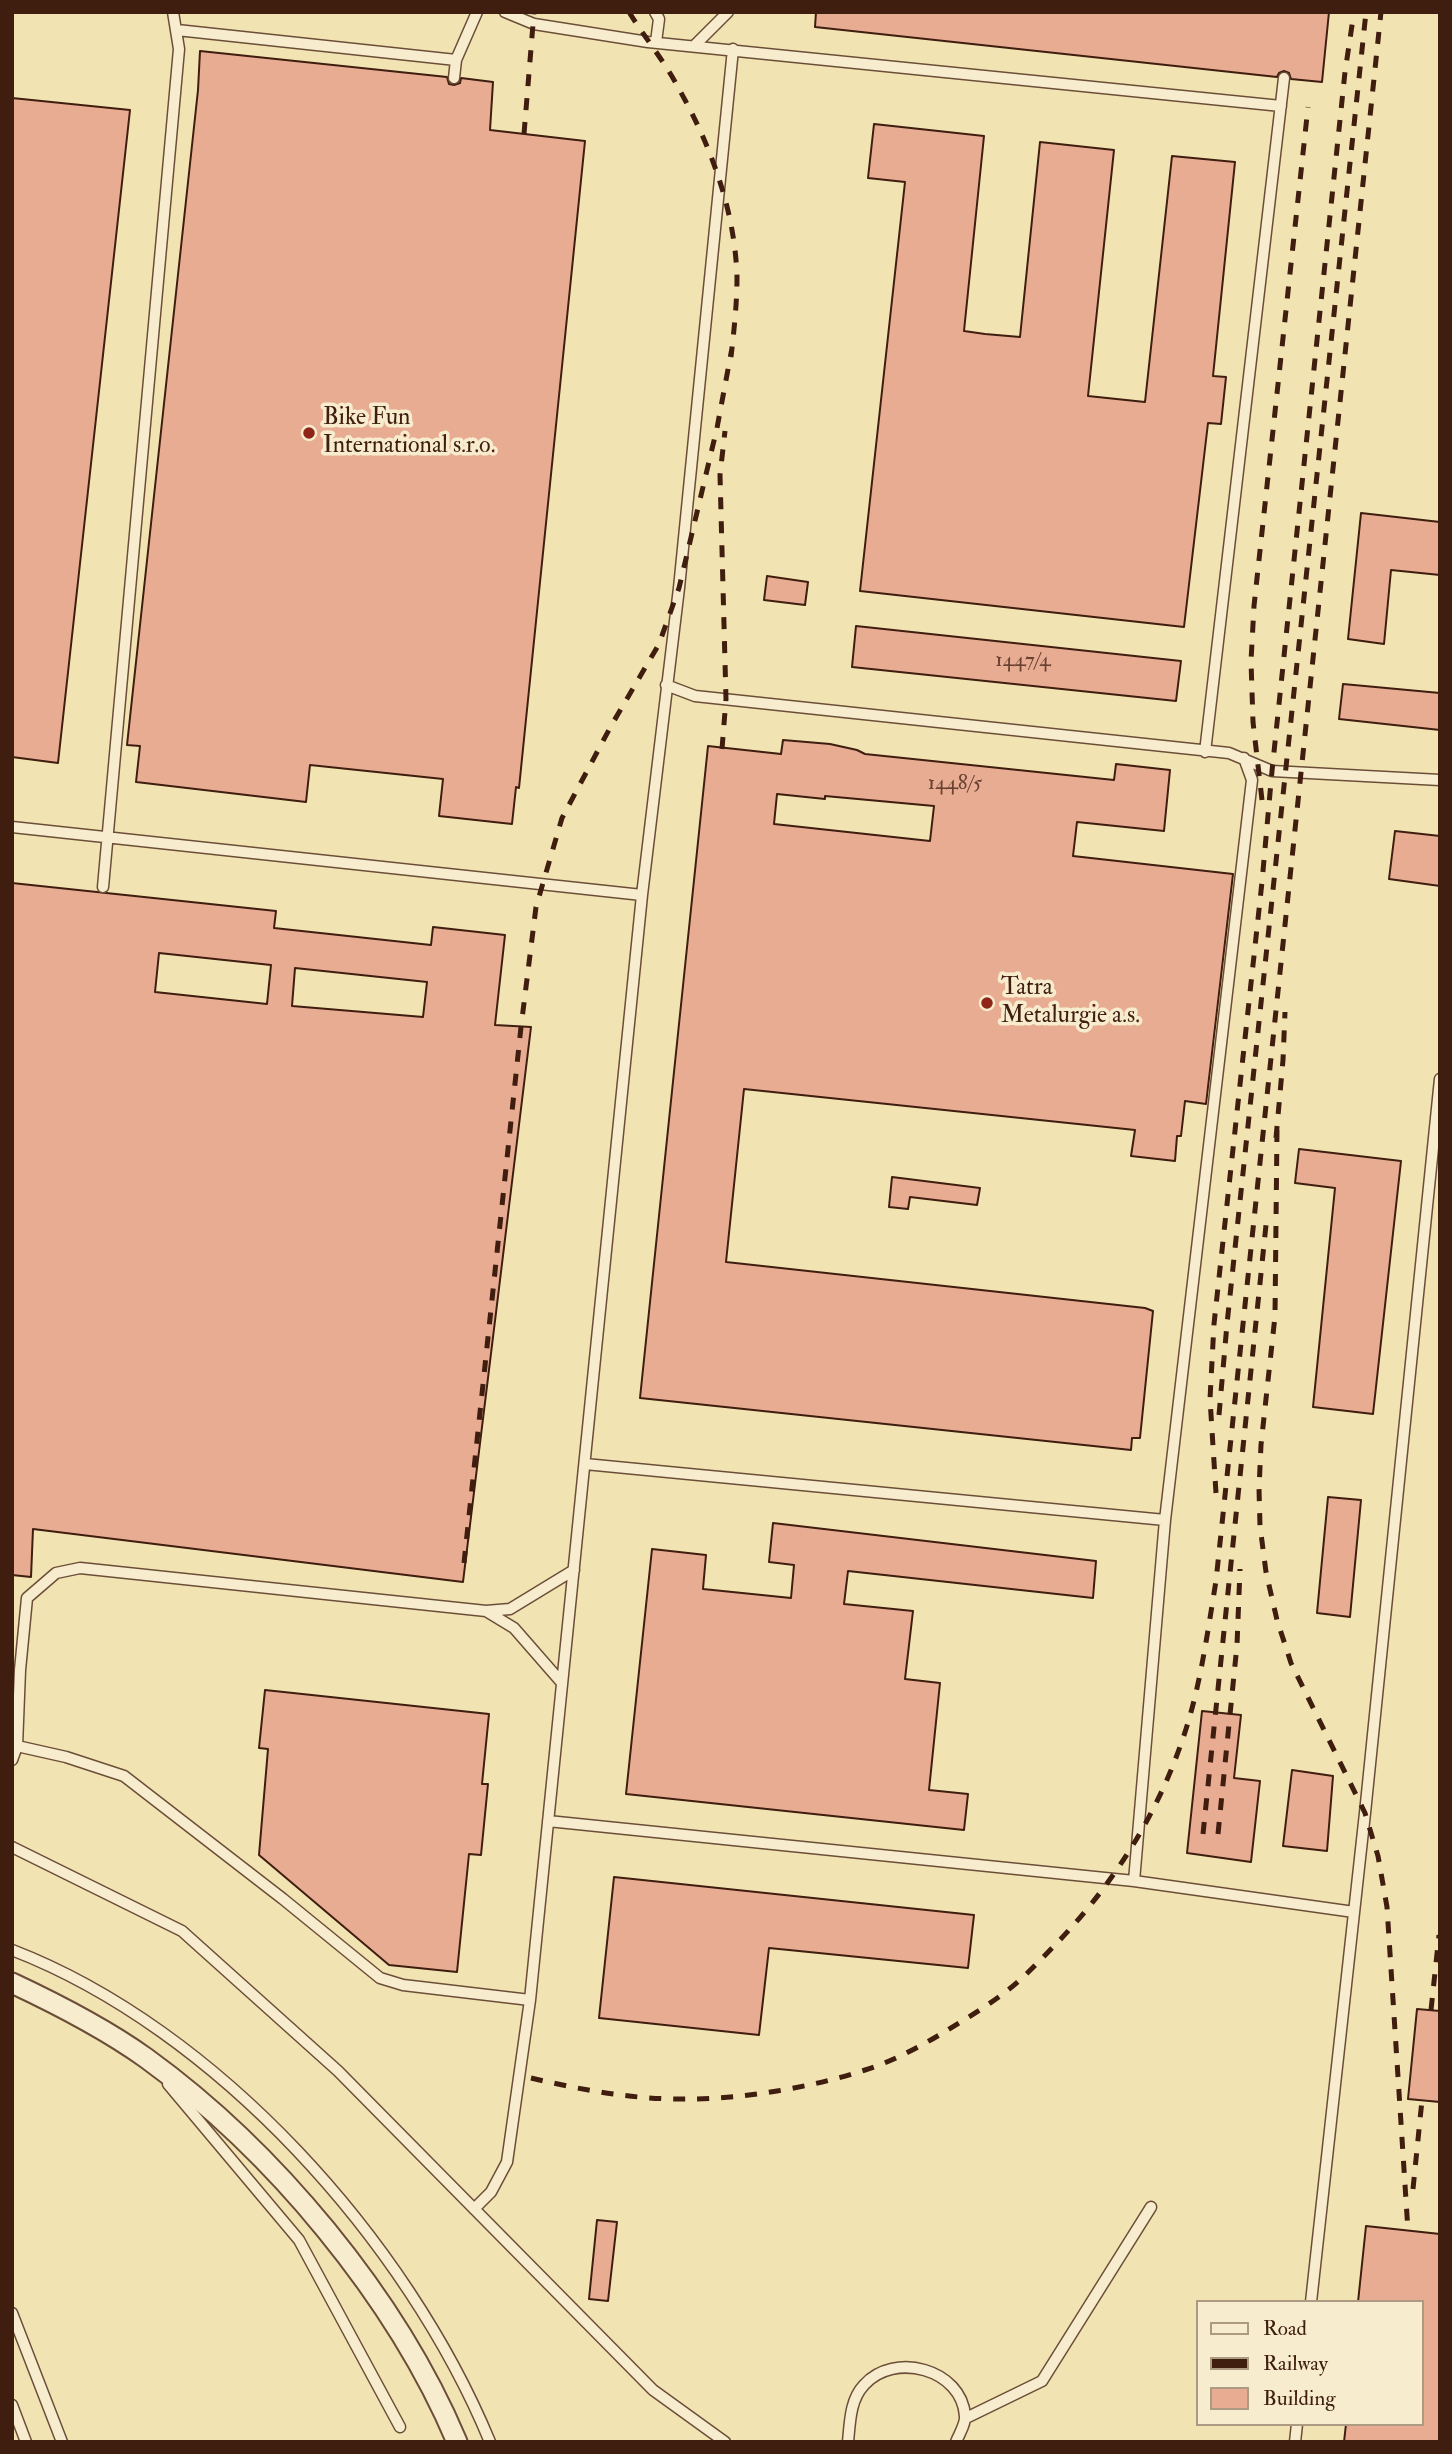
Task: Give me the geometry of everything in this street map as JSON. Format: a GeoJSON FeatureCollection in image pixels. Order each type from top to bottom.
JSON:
{"type":"FeatureCollection","features":[{"type":"Feature","properties":{"kind":"street"},"geometry":{"type":"LineString","coordinates":[[12,1983],[79,2015],[145,2057],[197,2098],[248,2145],[296,2196],[383,2306],[420,2367],[457,2442]]}},
{"type":"Feature","properties":{"kind":"lane"},"geometry":{"type":"LineString","coordinates":[[103,887],[179,49],[173,12]]}},
{"type":"Feature","properties":{"kind":"lane"},"geometry":{"type":"LineString","coordinates":[[454,78],[456,60],[477,12]]}},
{"type":"Feature","properties":{"kind":"lane"},"geometry":{"type":"LineString","coordinates":[[505,12],[534,24],[656,42],[1281,106]]}},
{"type":"Feature","properties":{"kind":"lane"},"geometry":{"type":"LineString","coordinates":[[656,12],[659,19],[656,42]]}},
{"type":"Feature","properties":{"kind":"lane"},"geometry":{"type":"LineString","coordinates":[[694,46],[728,12]]}},
{"type":"Feature","properties":{"kind":"lane"},"geometry":{"type":"LineString","coordinates":[[177,30],[456,60]]}},
{"type":"Feature","properties":{"kind":"lane"},"geometry":{"type":"LineString","coordinates":[[474,2208],[491,2192],[507,2162],[530,2000],[642,895],[679,588],[733,50]]}},
{"type":"Feature","properties":{"kind":"lane"},"geometry":{"type":"LineString","coordinates":[[1205,752],[1284,78]]}},
{"type":"Feature","properties":{"kind":"lane"},"geometry":{"type":"LineString","coordinates":[[666,685],[695,696],[1229,753],[1272,771],[1440,780]]}},
{"type":"Feature","properties":{"kind":"lane"},"geometry":{"type":"LineString","coordinates":[[1134,1881],[1165,1520],[1252,780],[1244,758]]}},
{"type":"Feature","properties":{"kind":"lane"},"geometry":{"type":"LineString","coordinates":[[12,827],[106,835],[642,895]]}},
{"type":"Feature","properties":{"kind":"lane"},"geometry":{"type":"LineString","coordinates":[[1311,2300],[1440,1079]]}},
{"type":"Feature","properties":{"kind":"lane"},"geometry":{"type":"LineString","coordinates":[[585,1464],[1165,1520]]}},
{"type":"Feature","properties":{"kind":"lane"},"geometry":{"type":"LineString","coordinates":[[12,1760],[17,1746],[20,1670],[27,1598],[56,1573],[80,1568],[486,1611],[510,1609],[574,1570]]}},
{"type":"Feature","properties":{"kind":"lane"},"geometry":{"type":"LineString","coordinates":[[486,1611],[514,1628],[562,1683]]}},
{"type":"Feature","properties":{"kind":"lane"},"geometry":{"type":"LineString","coordinates":[[12,1617],[25,1618]]}},
{"type":"Feature","properties":{"kind":"lane"},"geometry":{"type":"LineString","coordinates":[[17,1746],[66,1757],[124,1776],[380,1978],[403,1985],[530,2000]]}},
{"type":"Feature","properties":{"kind":"lane"},"geometry":{"type":"LineString","coordinates":[[548,1821],[1134,1881],[1354,1912]]}},
{"type":"Feature","properties":{"kind":"lane"},"geometry":{"type":"LineString","coordinates":[[12,1847],[182,1931],[338,2071],[653,2390],[725,2442]]}},
{"type":"Feature","properties":{"kind":"lane"},"geometry":{"type":"LineString","coordinates":[[12,1950],[94,1989],[162,2032],[217,2074],[269,2123],[319,2175],[409,2289],[446,2353],[490,2442]]}},
{"type":"Feature","properties":{"kind":"lane"},"geometry":{"type":"LineString","coordinates":[[145,2057],[299,2240],[400,2427]]}},
{"type":"Feature","properties":{"kind":"lane"},"geometry":{"type":"LineString","coordinates":[[966,2418],[1042,2381],[1151,2207]]}},
{"type":"Feature","properties":{"kind":"lane"},"geometry":{"type":"LineString","coordinates":[[12,2313],[62,2442]]}},
{"type":"Feature","properties":{"kind":"lane"},"geometry":{"type":"LineString","coordinates":[[848,2442],[850,2414],[859,2392],[874,2376],[886,2370],[904,2367],[937,2374],[950,2382],[961,2401],[966,2418],[956,2442]]}},
{"type":"Feature","properties":{"kind":"lane"},"geometry":{"type":"LineString","coordinates":[[12,2405],[26,2442]]}},
{"type":"Feature","properties":{"kind":"building"},"geometry":{"type":"Polygon","coordinates":[[[816,12],[1329,12],[1322,82],[1291,79],[1289,73],[1284,71],[1277,77],[815,27],[816,12]]]}},
{"type":"Feature","properties":{"kind":"building","name":"Bike Fun International s.r.o."},"geometry":{"type":"Polygon","coordinates":[[[200,51],[447,77],[449,84],[454,85],[460,83],[461,78],[493,82],[490,130],[585,141],[519,788],[516,787],[512,824],[439,816],[443,779],[310,765],[306,802],[136,782],[140,746],[127,745],[200,51]]]}},
{"type":"Feature","properties":{"kind":"building"},"geometry":{"type":"Polygon","coordinates":[[[12,98],[130,110],[58,763],[12,757],[12,98]]]}},
{"type":"Feature","properties":{"kind":"building"},"geometry":{"type":"Polygon","coordinates":[[[874,124],[984,136],[964,331],[985,334],[1020,337],[1040,142],[1114,150],[1088,396],[1145,402],[1172,156],[1235,162],[1213,376],[1226,377],[1221,424],[1208,423],[1184,627],[860,591],[905,182],[868,178],[874,124]]]}},
{"type":"Feature","properties":{"kind":"building"},"geometry":{"type":"Polygon","coordinates":[[[1361,513],[1440,522],[1440,575],[1391,570],[1384,644],[1348,639],[1361,513]]]}},
{"type":"Feature","properties":{"kind":"building"},"geometry":{"type":"Polygon","coordinates":[[[767,576],[808,582],[805,605],[764,600],[767,576]]]}},
{"type":"Feature","properties":{"kind":"building"},"geometry":{"type":"Polygon","coordinates":[[[856,626],[1181,661],[1176,701],[852,667],[856,626]]]}},
{"type":"Feature","properties":{"kind":"building"},"geometry":{"type":"Polygon","coordinates":[[[1343,684],[1440,693],[1440,730],[1339,719],[1343,684]]]}},
{"type":"Feature","properties":{"kind":"building"},"geometry":{"type":"Polygon","coordinates":[[[783,740],[830,744],[865,754],[1114,780],[1116,764],[1170,770],[1164,831],[1077,822],[1073,856],[1233,874],[1206,1104],[1185,1101],[1181,1136],[1177,1136],[1175,1161],[1131,1156],[1135,1130],[744,1089],[726,1262],[1153,1311],[1140,1438],[1132,1438],[1131,1450],[640,1398],[708,746],[781,754],[783,740]],[[777,794],[774,824],[930,841],[934,806],[825,796],[825,799],[777,794]]]}},
{"type":"Feature","properties":{"kind":"building"},"geometry":{"type":"Polygon","coordinates":[[[1395,831],[1440,836],[1440,886],[1389,879],[1395,831]]]}},
{"type":"Feature","properties":{"kind":"building"},"geometry":{"type":"Polygon","coordinates":[[[12,883],[276,911],[274,928],[431,945],[433,927],[505,935],[495,1025],[531,1027],[463,1582],[33,1529],[31,1577],[12,1575],[12,883]],[[159,953],[155,992],[267,1004],[271,965],[159,953]],[[295,968],[292,1006],[423,1017],[427,982],[295,968]]]}},
{"type":"Feature","properties":{"kind":"building"},"geometry":{"type":"Polygon","coordinates":[[[1299,1149],[1401,1161],[1373,1414],[1313,1407],[1335,1188],[1295,1183],[1299,1149]]]}},
{"type":"Feature","properties":{"kind":"building"},"geometry":{"type":"Polygon","coordinates":[[[892,1177],[980,1188],[977,1205],[910,1197],[908,1209],[889,1207],[892,1177]]]}},
{"type":"Feature","properties":{"kind":"building"},"geometry":{"type":"Polygon","coordinates":[[[1328,1497],[1361,1500],[1350,1617],[1317,1613],[1328,1497]]]}},
{"type":"Feature","properties":{"kind":"building"},"geometry":{"type":"Polygon","coordinates":[[[773,1523],[1096,1561],[1093,1598],[848,1571],[844,1604],[913,1611],[905,1679],[940,1683],[929,1790],[968,1794],[964,1830],[626,1794],[652,1549],[706,1555],[703,1589],[791,1598],[794,1565],[769,1562],[773,1523]]]}},
{"type":"Feature","properties":{"kind":"building"},"geometry":{"type":"Polygon","coordinates":[[[265,1690],[489,1714],[482,1784],[488,1784],[481,1855],[469,1854],[457,1972],[389,1965],[259,1855],[268,1749],[259,1748],[265,1690]]]}},
{"type":"Feature","properties":{"kind":"building"},"geometry":{"type":"Polygon","coordinates":[[[1202,1711],[1241,1715],[1234,1778],[1260,1781],[1251,1862],[1187,1853],[1202,1711]]]}},
{"type":"Feature","properties":{"kind":"building"},"geometry":{"type":"Polygon","coordinates":[[[1292,1770],[1333,1776],[1327,1851],[1283,1846],[1292,1770]]]}},
{"type":"Feature","properties":{"kind":"building"},"geometry":{"type":"Polygon","coordinates":[[[614,1877],[974,1915],[968,1968],[769,1948],[759,2035],[599,2018],[614,1877]]]}},
{"type":"Feature","properties":{"kind":"building"},"geometry":{"type":"Polygon","coordinates":[[[1417,2009],[1440,2011],[1440,2102],[1408,2099],[1417,2009]]]}},
{"type":"Feature","properties":{"kind":"building"},"geometry":{"type":"Polygon","coordinates":[[[597,2220],[617,2222],[608,2301],[589,2299],[597,2220]]]}},
{"type":"Feature","properties":{"kind":"building"},"geometry":{"type":"Polygon","coordinates":[[[1366,2226],[1440,2234],[1440,2442],[1344,2442],[1346,2426],[1424,2426],[1424,2300],[1358,2300],[1366,2226]]]}},
{"type":"Feature","properties":{"kind":"railway"},"geometry":{"type":"LineString","coordinates":[[524,134],[534,12]]}},
{"type":"Feature","properties":{"kind":"railway"},"geometry":{"type":"LineString","coordinates":[[629,12],[668,69],[691,111],[719,180],[732,228],[737,277],[731,357]]}},
{"type":"Feature","properties":{"kind":"railway"},"geometry":{"type":"LineString","coordinates":[[1216,1493],[1210,1399],[1214,1324],[1345,72],[1354,12]]}},
{"type":"Feature","properties":{"kind":"railway"},"geometry":{"type":"LineString","coordinates":[[1219,1415],[1366,12]]}},
{"type":"Feature","properties":{"kind":"railway"},"geometry":{"type":"LineString","coordinates":[[531,2078],[628,2096],[709,2098],[778,2091],[823,2082],[876,2066],[907,2053],[1001,1996],[1058,1942],[1115,1873],[1146,1823],[1171,1769],[1194,1702],[1216,1581],[1381,12]]}},
{"type":"Feature","properties":{"kind":"railway"},"geometry":{"type":"LineString","coordinates":[[1262,800],[1253,722],[1251,661],[1254,606],[1308,107]]}},
{"type":"Feature","properties":{"kind":"railway"},"geometry":{"type":"LineString","coordinates":[[464,1563],[536,907],[562,818],[659,644],[679,588],[717,428],[732,348]]}},
{"type":"Feature","properties":{"kind":"railway"},"geometry":{"type":"LineString","coordinates":[[722,749],[726,699],[720,475],[725,431]]}},
{"type":"Feature","properties":{"kind":"railway"},"geometry":{"type":"LineString","coordinates":[[1276,1138],[1285,1012]]}},
{"type":"Feature","properties":{"kind":"railway"},"geometry":{"type":"LineString","coordinates":[[1277,1130],[1275,1316],[1261,1445],[1260,1526],[1266,1572],[1277,1620],[1291,1663],[1365,1813],[1378,1856],[1387,1907],[1408,2231]]}},
{"type":"Feature","properties":{"kind":"railway"},"geometry":{"type":"LineString","coordinates":[[1203,1834],[1266,1225]]}},
{"type":"Feature","properties":{"kind":"railway"},"geometry":{"type":"LineString","coordinates":[[1218,1834],[1237,1645],[1240,1569]]}},
{"type":"Feature","properties":{"kind":"railway"},"geometry":{"type":"LineString","coordinates":[[1431,2010],[1439,1935]]}},
{"type":"Feature","properties":{"kind":"railway"},"geometry":{"type":"LineString","coordinates":[[1413,2189],[1422,2100]]}},
{"type":"Feature","properties":{"kind":"place","name":"Bike Fun International s.r.o."},"geometry":{"type":"Point","coordinates":[309,433]}},
{"type":"Feature","properties":{"kind":"place","name":"Tatra Metalurgie a.s."},"geometry":{"type":"Point","coordinates":[987,1003]}}]}
